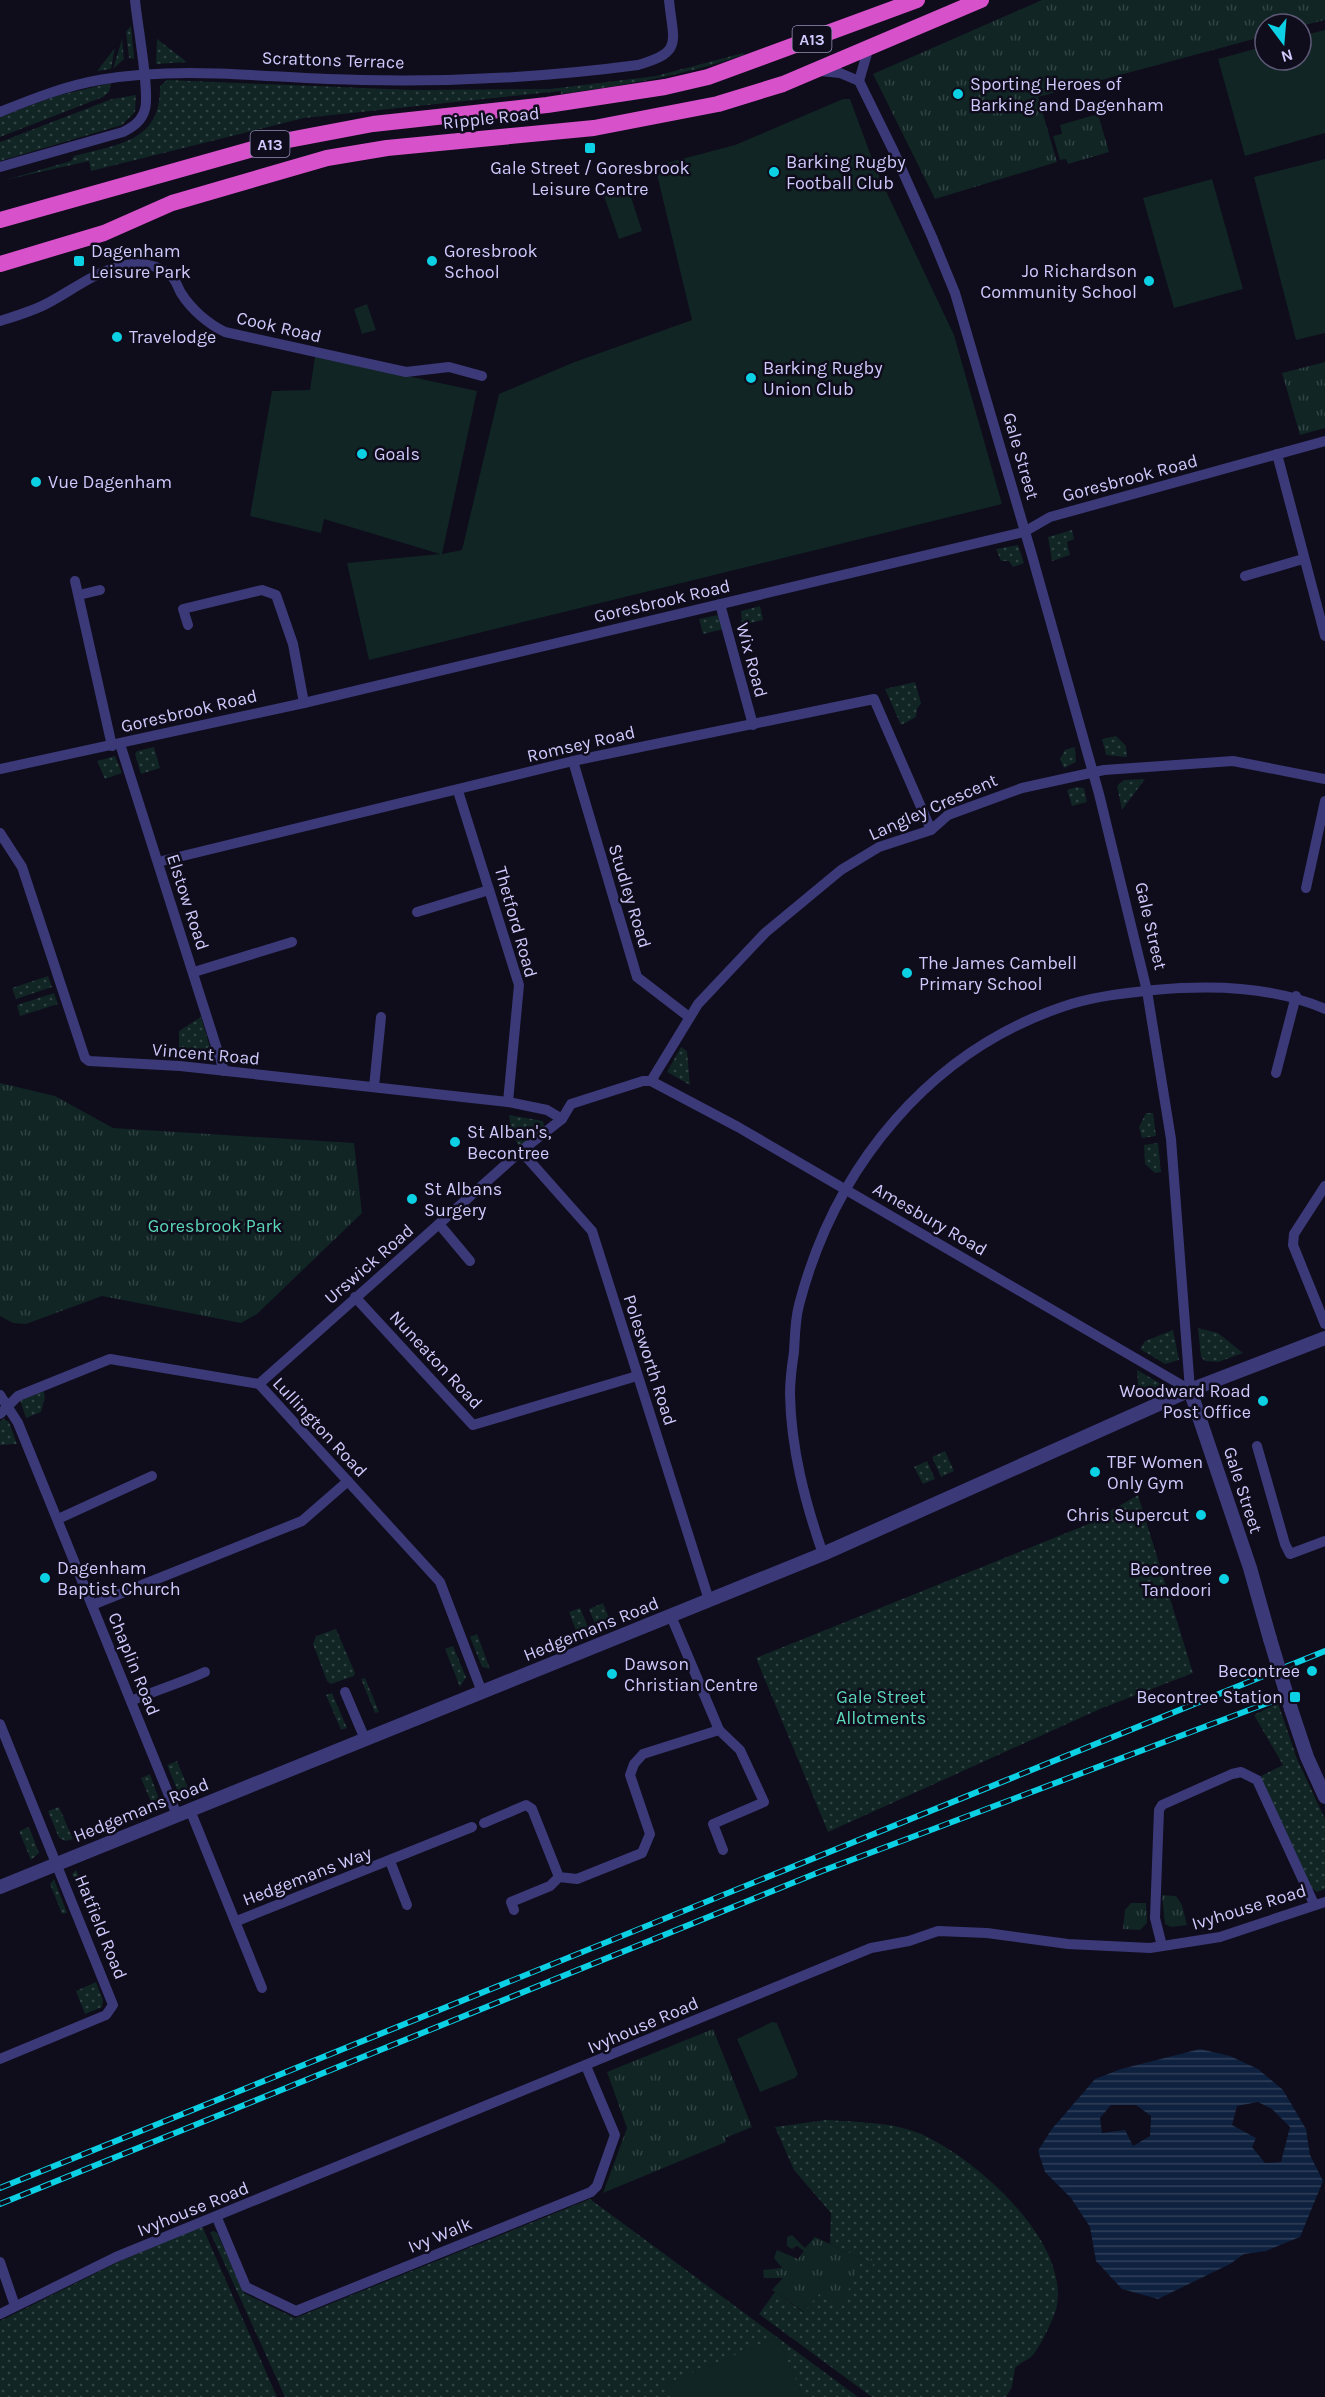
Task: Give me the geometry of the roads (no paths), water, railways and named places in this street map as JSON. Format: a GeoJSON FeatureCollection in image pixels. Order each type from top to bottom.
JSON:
{"type":"FeatureCollection","features":[{"type":"Feature","properties":{"kind":"highway","name":"Ripple Road"},"geometry":{"type":"LineString","coordinates":[[0,220],[278,142],[373,124],[547,105],[665,87],[708,77],[916,0]]}},
{"type":"Feature","properties":{"kind":"highway","name":"Ripple Road"},"geometry":{"type":"LineString","coordinates":[[0,264],[104,233],[172,203],[327,158],[387,148],[594,128],[677,114],[783,84],[868,50],[981,0]]}},
{"type":"Feature","properties":{"kind":"street"},"geometry":{"type":"LineString","coordinates":[[0,167],[132,128],[139,121],[146,106],[135,0]]}},
{"type":"Feature","properties":{"kind":"street","name":"Scrattons Terrace"},"geometry":{"type":"LineString","coordinates":[[0,112],[44,95],[97,80],[143,74],[183,72],[396,81],[610,69],[638,65],[662,58],[668,53],[673,38],[669,0]]}},
{"type":"Feature","properties":{"kind":"street"},"geometry":{"type":"LineString","coordinates":[[817,70],[840,73],[859,81],[868,50]]}},
{"type":"Feature","properties":{"kind":"street","name":"Gale Street"},"geometry":{"type":"LineString","coordinates":[[859,81],[894,152],[954,293],[1093,773],[1148,991],[1170,1138],[1190,1390],[1250,1568],[1291,1709],[1307,1757],[1325,1797]]}},
{"type":"Feature","properties":{"kind":"street","name":"Cook Road"},"geometry":{"type":"LineString","coordinates":[[0,321],[45,305],[115,267],[145,262],[170,275],[181,293],[204,319],[225,332],[406,372],[449,368],[482,376]]}},
{"type":"Feature","properties":{"kind":"street","name":"Goresbrook Road"},"geometry":{"type":"LineString","coordinates":[[0,769],[304,702],[1024,532],[1050,517],[1325,441]]}},
{"type":"Feature","properties":{"kind":"street"},"geometry":{"type":"LineString","coordinates":[[1277,454],[1324,630]]}},
{"type":"Feature","properties":{"kind":"street"},"geometry":{"type":"LineString","coordinates":[[1245,576],[1304,559]]}},
{"type":"Feature","properties":{"kind":"street","name":"Elstow Road"},"geometry":{"type":"LineString","coordinates":[[75,581],[116,745],[158,862],[224,1071]]}},
{"type":"Feature","properties":{"kind":"street"},"geometry":{"type":"LineString","coordinates":[[79,595],[100,590]]}},
{"type":"Feature","properties":{"kind":"street"},"geometry":{"type":"LineString","coordinates":[[188,626],[183,609],[262,590],[276,596],[293,644],[304,702]]}},
{"type":"Feature","properties":{"kind":"street","name":"Wix Road"},"geometry":{"type":"LineString","coordinates":[[720,604],[753,725]]}},
{"type":"Feature","properties":{"kind":"street","name":"Romsey Road"},"geometry":{"type":"LineString","coordinates":[[158,862],[458,791],[573,761],[874,699],[931,830]]}},
{"type":"Feature","properties":{"kind":"street","name":"Studley Road"},"geometry":{"type":"LineString","coordinates":[[573,761],[638,977],[689,1017]]}},
{"type":"Feature","properties":{"kind":"street","name":"Langley Crescent"},"geometry":{"type":"LineString","coordinates":[[651,1081],[689,1017],[765,933],[841,870],[879,847],[931,830],[948,815],[1003,793],[1104,770],[1233,761],[1325,779]]}},
{"type":"Feature","properties":{"kind":"street","name":"Thetford Road"},"geometry":{"type":"LineString","coordinates":[[458,791],[519,985],[508,1102]]}},
{"type":"Feature","properties":{"kind":"street"},"geometry":{"type":"LineString","coordinates":[[1306,888],[1325,801]]}},
{"type":"Feature","properties":{"kind":"street","name":"Vincent Road"},"geometry":{"type":"LineString","coordinates":[[0,833],[22,867],[85,1058],[94,1062],[224,1071],[508,1102],[547,1110],[562,1119]]}},
{"type":"Feature","properties":{"kind":"street"},"geometry":{"type":"LineString","coordinates":[[417,912],[489,890]]}},
{"type":"Feature","properties":{"kind":"street"},"geometry":{"type":"LineString","coordinates":[[194,972],[292,942]]}},
{"type":"Feature","properties":{"kind":"street"},"geometry":{"type":"LineString","coordinates":[[823,1554],[807,1508],[793,1437],[790,1392],[798,1307],[819,1240],[844,1189],[883,1133],[912,1101],[976,1049],[1021,1024],[1070,1005],[1113,994],[1219,987],[1296,996],[1325,1008]]}},
{"type":"Feature","properties":{"kind":"street"},"geometry":{"type":"LineString","coordinates":[[1276,1073],[1296,996]]}},
{"type":"Feature","properties":{"kind":"street"},"geometry":{"type":"LineString","coordinates":[[374,1087],[381,1017]]}},
{"type":"Feature","properties":{"kind":"street","name":"Urswick Road"},"geometry":{"type":"LineString","coordinates":[[259,1384],[521,1150],[562,1119],[571,1104],[643,1080],[651,1081]]}},
{"type":"Feature","properties":{"kind":"street","name":"Amesbury Road"},"geometry":{"type":"LineString","coordinates":[[651,1081],[738,1127],[1190,1390]]}},
{"type":"Feature","properties":{"kind":"street","name":"Polesworth Road"},"geometry":{"type":"LineString","coordinates":[[521,1150],[592,1231],[709,1600]]}},
{"type":"Feature","properties":{"kind":"street"},"geometry":{"type":"LineString","coordinates":[[1325,1186],[1294,1234],[1293,1245],[1325,1324]]}},
{"type":"Feature","properties":{"kind":"street"},"geometry":{"type":"LineString","coordinates":[[439,1224],[470,1261]]}},
{"type":"Feature","properties":{"kind":"street","name":"Nuneaton Road"},"geometry":{"type":"LineString","coordinates":[[355,1297],[473,1425],[637,1376]]}},
{"type":"Feature","properties":{"kind":"street","name":"Hedgemans Road"},"geometry":{"type":"LineString","coordinates":[[0,1887],[671,1617],[823,1554],[1190,1390],[1325,1338]]}},
{"type":"Feature","properties":{"kind":"street","name":"Lullington Road"},"geometry":{"type":"LineString","coordinates":[[0,1414],[18,1396],[110,1359],[259,1384],[440,1582],[482,1692]]}},
{"type":"Feature","properties":{"kind":"street","name":"Chaplin Road"},"geometry":{"type":"LineString","coordinates":[[0,1395],[18,1422],[131,1701],[183,1813]]}},
{"type":"Feature","properties":{"kind":"street"},"geometry":{"type":"LineString","coordinates":[[1257,1446],[1285,1544],[1290,1554],[1325,1541]]}},
{"type":"Feature","properties":{"kind":"street"},"geometry":{"type":"LineString","coordinates":[[58,1519],[152,1476]]}},
{"type":"Feature","properties":{"kind":"street"},"geometry":{"type":"LineString","coordinates":[[92,1605],[302,1521],[348,1481]]}},
{"type":"Feature","properties":{"kind":"street"},"geometry":{"type":"LineString","coordinates":[[671,1617],[719,1730],[740,1750],[764,1802],[714,1824],[723,1850]]}},
{"type":"Feature","properties":{"kind":"street"},"geometry":{"type":"LineString","coordinates":[[131,1701],[157,1689],[178,1685],[205,1672]]}},
{"type":"Feature","properties":{"kind":"street"},"geometry":{"type":"LineString","coordinates":[[345,1692],[365,1739]]}},
{"type":"Feature","properties":{"kind":"street","name":"Hatfield Road"},"geometry":{"type":"LineString","coordinates":[[0,1724],[112,1999],[111,2009],[106,2015],[0,2059]]}},
{"type":"Feature","properties":{"kind":"street"},"geometry":{"type":"LineString","coordinates":[[514,1910],[511,1902],[550,1886],[560,1877],[577,1879],[642,1853],[650,1834],[630,1775],[634,1764],[643,1754],[719,1730]]}},
{"type":"Feature","properties":{"kind":"street"},"geometry":{"type":"LineString","coordinates":[[1162,1946],[1155,1918],[1159,1810],[1162,1805],[1232,1773],[1241,1772],[1257,1780],[1320,1903]]}},
{"type":"Feature","properties":{"kind":"street"},"geometry":{"type":"LineString","coordinates":[[484,1823],[526,1804],[532,1809],[560,1877]]}},
{"type":"Feature","properties":{"kind":"street","name":"Hedgemans Way"},"geometry":{"type":"LineString","coordinates":[[183,1813],[237,1921],[262,1988]]}},
{"type":"Feature","properties":{"kind":"street","name":"Hedgemans Way"},"geometry":{"type":"LineString","coordinates":[[237,1921],[472,1827]]}},
{"type":"Feature","properties":{"kind":"street","name":"Hedgemans Way"},"geometry":{"type":"LineString","coordinates":[[390,1861],[407,1905]]}},
{"type":"Feature","properties":{"kind":"street","name":"Ivyhouse Road"},"geometry":{"type":"LineString","coordinates":[[0,2313],[116,2257],[871,1948],[909,1941],[938,1931],[987,1933],[1068,1944],[1162,1946],[1220,1936],[1320,1903]]}},
{"type":"Feature","properties":{"kind":"street","name":"Ivy Walk"},"geometry":{"type":"LineString","coordinates":[[217,2217],[246,2287],[296,2311],[580,2196],[597,2186],[615,2135],[586,2066]]}},
{"type":"Feature","properties":{"kind":"street"},"geometry":{"type":"LineString","coordinates":[[0,2262],[15,2306]]}},
{"type":"Feature","properties":{"kind":"water"},"geometry":{"type":"Polygon","coordinates":[[[1200,2049],[1230,2056],[1258,2069],[1283,2090],[1306,2129],[1310,2155],[1323,2181],[1300,2237],[1266,2251],[1244,2254],[1230,2264],[1158,2299],[1122,2289],[1096,2261],[1090,2227],[1071,2198],[1045,2172],[1038,2151],[1051,2130],[1095,2079],[1121,2069],[1200,2049]],[[1258,2102],[1237,2106],[1232,2125],[1256,2138],[1252,2147],[1265,2163],[1281,2162],[1290,2127],[1272,2109],[1258,2102]],[[1111,2105],[1100,2118],[1102,2133],[1125,2130],[1133,2146],[1150,2136],[1151,2116],[1136,2105],[1111,2105]]]}},
{"type":"Feature","properties":{"kind":"railway"},"geometry":{"type":"LineString","coordinates":[[0,2188],[1325,1651]]}},
{"type":"Feature","properties":{"kind":"railway"},"geometry":{"type":"LineString","coordinates":[[0,2204],[822,1871],[1273,1701]]}},
{"type":"Feature","properties":{"kind":"place","name":"Sporting Heroes of Barking and Dagenham"},"geometry":{"type":"Point","coordinates":[958,94]}},
{"type":"Feature","properties":{"kind":"place","name":"Gale Street / Goresbrook Leisure Centre"},"geometry":{"type":"Point","coordinates":[590,148]}},
{"type":"Feature","properties":{"kind":"place","name":"Barking Rugby Football Club"},"geometry":{"type":"Point","coordinates":[774,172]}},
{"type":"Feature","properties":{"kind":"place","name":"Dagenham Leisure Park"},"geometry":{"type":"Point","coordinates":[79,261]}},
{"type":"Feature","properties":{"kind":"place","name":"Goresbrook School"},"geometry":{"type":"Point","coordinates":[432,261]}},
{"type":"Feature","properties":{"kind":"place","name":"Jo Richardson Community School"},"geometry":{"type":"Point","coordinates":[1149,281]}},
{"type":"Feature","properties":{"kind":"place","name":"Travelodge"},"geometry":{"type":"Point","coordinates":[117,337]}},
{"type":"Feature","properties":{"kind":"place","name":"Barking Rugby Union Club"},"geometry":{"type":"Point","coordinates":[751,378]}},
{"type":"Feature","properties":{"kind":"place","name":"Goals"},"geometry":{"type":"Point","coordinates":[362,454]}},
{"type":"Feature","properties":{"kind":"place","name":"Vue Dagenham"},"geometry":{"type":"Point","coordinates":[36,482]}},
{"type":"Feature","properties":{"kind":"place","name":"The James Cambell Primary School"},"geometry":{"type":"Point","coordinates":[907,973]}},
{"type":"Feature","properties":{"kind":"place","name":"St Alban's, Becontree"},"geometry":{"type":"Point","coordinates":[455,1142]}},
{"type":"Feature","properties":{"kind":"place","name":"St Albans Surgery"},"geometry":{"type":"Point","coordinates":[412,1199]}},
{"type":"Feature","properties":{"kind":"place","name":"Woodward Road Post Office"},"geometry":{"type":"Point","coordinates":[1263,1401]}},
{"type":"Feature","properties":{"kind":"place","name":"TBF Women Only Gym"},"geometry":{"type":"Point","coordinates":[1095,1472]}},
{"type":"Feature","properties":{"kind":"place","name":"Chris Supercut"},"geometry":{"type":"Point","coordinates":[1201,1515]}},
{"type":"Feature","properties":{"kind":"place","name":"Dagenham Baptist Church"},"geometry":{"type":"Point","coordinates":[45,1578]}},
{"type":"Feature","properties":{"kind":"place","name":"Becontree Tandoori"},"geometry":{"type":"Point","coordinates":[1224,1579]}},
{"type":"Feature","properties":{"kind":"place","name":"Becontree"},"geometry":{"type":"Point","coordinates":[1312,1671]}},
{"type":"Feature","properties":{"kind":"place","name":"Dawson Christian Centre"},"geometry":{"type":"Point","coordinates":[612,1674]}},
{"type":"Feature","properties":{"kind":"place","name":"Becontree Station"},"geometry":{"type":"Point","coordinates":[1295,1697]}},
{"type":"Feature","properties":{"kind":"park label","name":"Goresbrook Park"},"geometry":{"type":"Point","coordinates":[215,1226]}},
{"type":"Feature","properties":{"kind":"park label","name":"Gale Street Allotments"},"geometry":{"type":"Point","coordinates":[881,1707]}}]}
